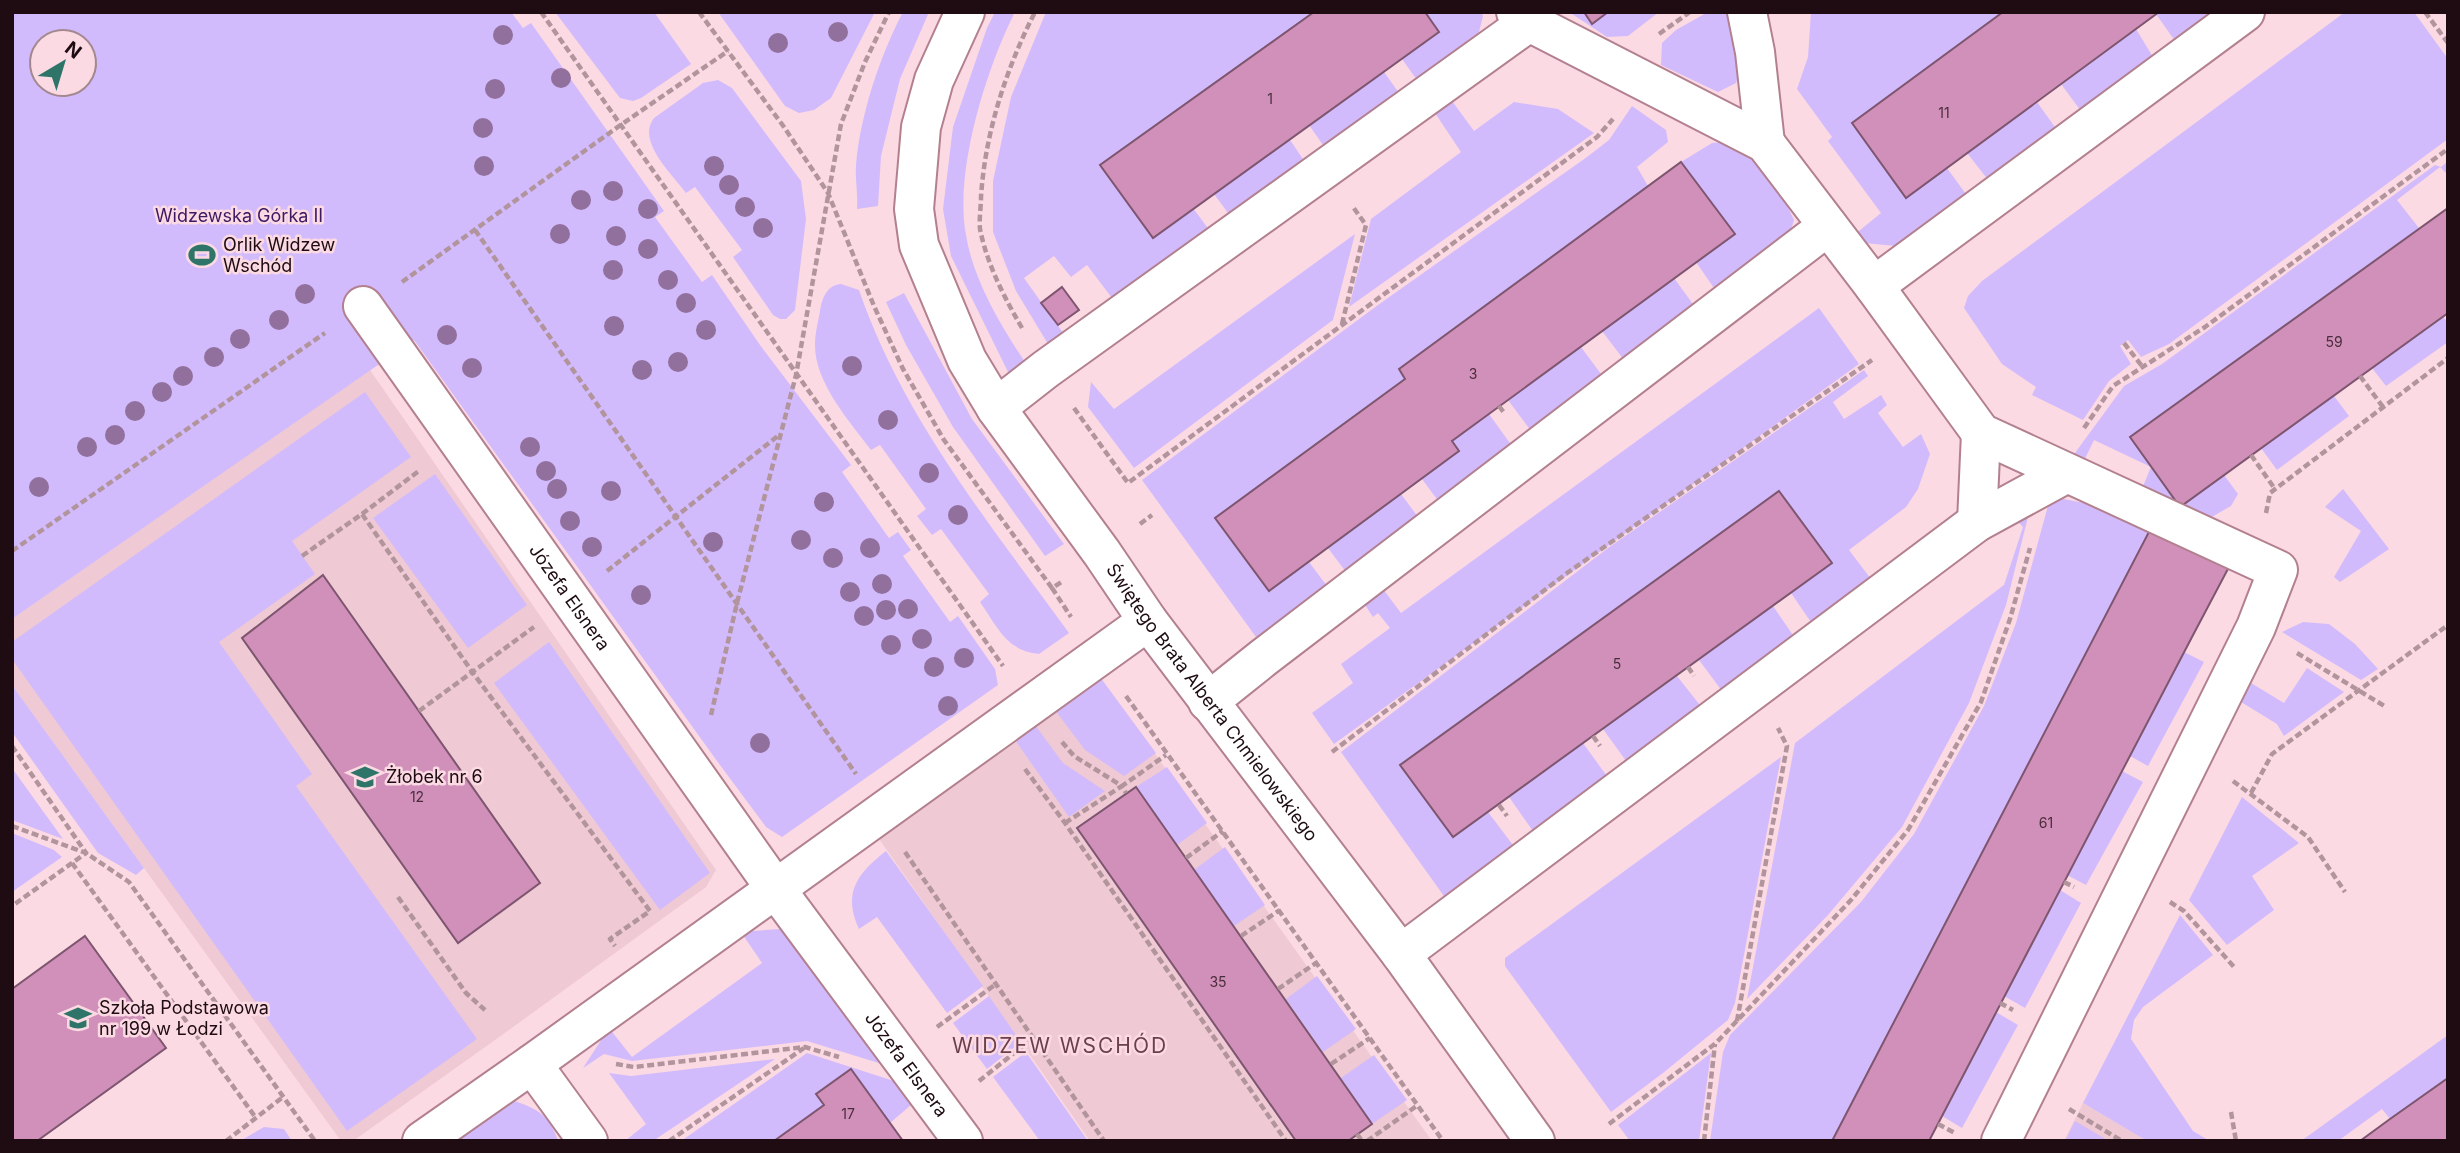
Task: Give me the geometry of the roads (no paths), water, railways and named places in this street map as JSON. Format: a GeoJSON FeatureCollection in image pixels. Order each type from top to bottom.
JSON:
{"type":"FeatureCollection","features":[{"type":"Feature","properties":{"kind":"street","name":"Świętego Brata Alberta Chmielowskiego"},"geometry":{"type":"LineString","coordinates":[[965,12],[934,80],[921,127],[914,209],[919,245],[967,360],[996,408],[1148,621],[1401,954],[1535,1141]]}},
{"type":"Feature","properties":{"kind":"street"},"geometry":{"type":"LineString","coordinates":[[1747,12],[1755,52],[1765,143]]}},
{"type":"Feature","properties":{"kind":"street"},"geometry":{"type":"LineString","coordinates":[[1874,286],[2245,12]]}},
{"type":"Feature","properties":{"kind":"street"},"geometry":{"type":"LineString","coordinates":[[996,408],[1325,168],[1522,17],[1765,143],[1910,334],[1981,433],[2055,476],[2278,570],[2256,627],[2001,1141]]}},
{"type":"Feature","properties":{"kind":"street"},"geometry":{"type":"LineString","coordinates":[[1208,702],[1828,226]]}},
{"type":"Feature","properties":{"kind":"street","name":"Józefa Elsnera"},"geometry":{"type":"LineString","coordinates":[[363,306],[775,888],[963,1141]]}},
{"type":"Feature","properties":{"kind":"street"},"geometry":{"type":"LineString","coordinates":[[1977,522],[1981,433]]}},
{"type":"Feature","properties":{"kind":"street"},"geometry":{"type":"LineString","coordinates":[[1401,954],[1977,522],[2055,476]]}},
{"type":"Feature","properties":{"kind":"street"},"geometry":{"type":"LineString","coordinates":[[422,1141],[1148,621]]}},
{"type":"Feature","properties":{"kind":"street"},"geometry":{"type":"LineString","coordinates":[[532,1064],[588,1141]]}},
{"type":"Feature","properties":{"kind":"place","name":"Orlik Widzew Wschód"},"geometry":{"type":"Point","coordinates":[202,255]}},
{"type":"Feature","properties":{"kind":"place","name":"Żłobek nr 6"},"geometry":{"type":"Point","coordinates":[365,777]}},
{"type":"Feature","properties":{"kind":"place","name":"Szkoła Podstawowa nr 199 w Łodzi"},"geometry":{"type":"Point","coordinates":[78,1018]}},
{"type":"Feature","properties":{"kind":"district","name":"WIDZEW WSCHÓD"},"geometry":{"type":"Point","coordinates":[1060,1046]}},
{"type":"Feature","properties":{"kind":"park label","name":"Widzewska Górka II"},"geometry":{"type":"Point","coordinates":[239,216]}}]}
